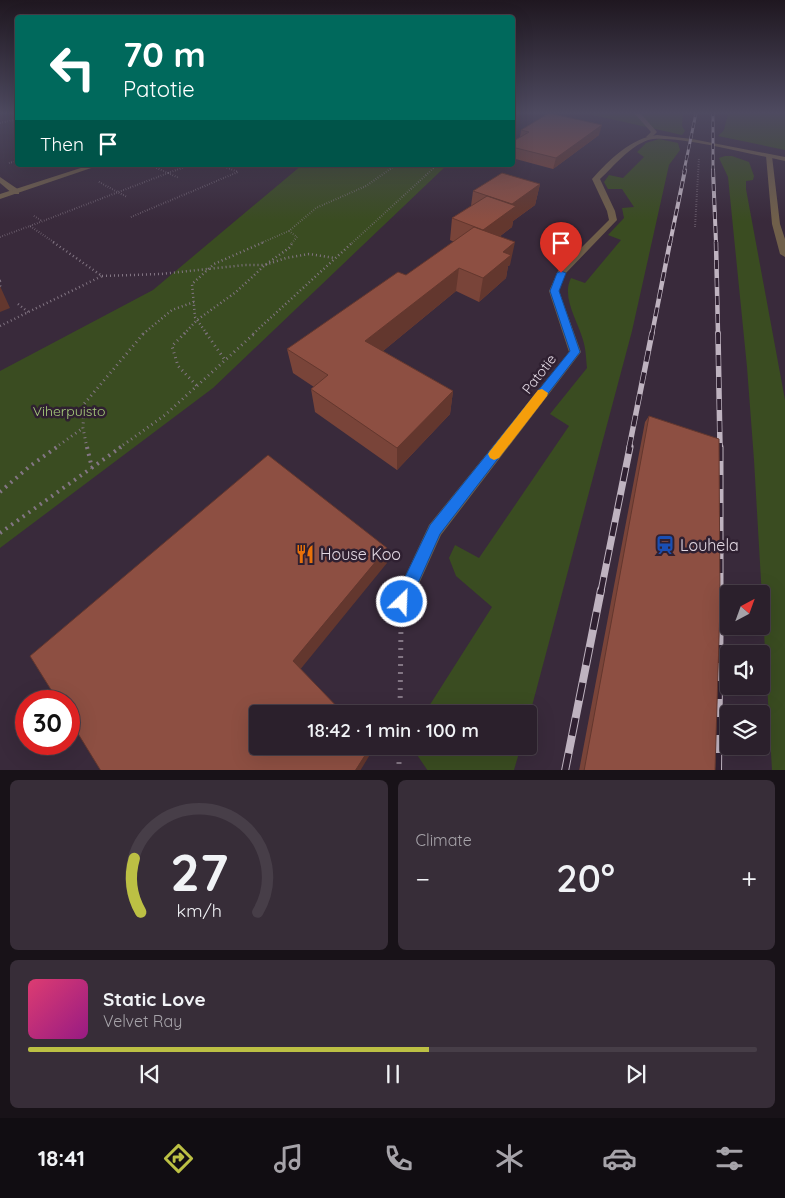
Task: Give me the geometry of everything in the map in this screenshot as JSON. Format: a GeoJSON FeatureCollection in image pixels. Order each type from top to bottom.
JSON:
{"type":"FeatureCollection","features":[{"type":"Feature","properties":{"kind":"street","name":"Patotie"},"geometry":{"type":"LineString","coordinates":[[402,602],[435,530],[575,352],[554,291],[561,273],[613,220],[611,211],[596,179],[630,149]]}},
{"type":"Feature","properties":{"kind":"street"},"geometry":{"type":"LineString","coordinates":[[729,149],[785,159]]}},
{"type":"Feature","properties":{"kind":"street"},"geometry":{"type":"LineString","coordinates":[[769,156],[776,224],[785,254]]}},
{"type":"Feature","properties":{"kind":"street"},"geometry":{"type":"LineString","coordinates":[[0,197],[90,167]]}},
{"type":"Feature","properties":{"kind":"street"},"geometry":{"type":"LineString","coordinates":[[0,179],[16,192]]}},
{"type":"Feature","properties":{"kind":"path"},"geometry":{"type":"LineString","coordinates":[[695,227],[701,149]]}},
{"type":"Feature","properties":{"kind":"path"},"geometry":{"type":"LineString","coordinates":[[154,167],[179,178]]}},
{"type":"Feature","properties":{"kind":"path"},"geometry":{"type":"LineString","coordinates":[[0,237],[184,167]]}},
{"type":"Feature","properties":{"kind":"path"},"geometry":{"type":"LineString","coordinates":[[131,216],[238,172],[225,167]]}},
{"type":"Feature","properties":{"kind":"path"},"geometry":{"type":"LineString","coordinates":[[225,360],[197,320],[192,284],[214,264],[289,231],[316,208],[366,186],[393,167]]}},
{"type":"Feature","properties":{"kind":"path"},"geometry":{"type":"LineString","coordinates":[[0,534],[165,415],[435,167]]}},
{"type":"Feature","properties":{"kind":"path"},"geometry":{"type":"LineString","coordinates":[[198,185],[202,187]]}},
{"type":"Feature","properties":{"kind":"path"},"geometry":{"type":"LineString","coordinates":[[118,192],[127,197]]}},
{"type":"Feature","properties":{"kind":"path"},"geometry":{"type":"LineString","coordinates":[[146,206],[150,209]]}},
{"type":"Feature","properties":{"kind":"path"},"geometry":{"type":"LineString","coordinates":[[34,216],[42,221]]}},
{"type":"Feature","properties":{"kind":"path"},"geometry":{"type":"LineString","coordinates":[[30,226],[102,276]]}},
{"type":"Feature","properties":{"kind":"path"},"geometry":{"type":"LineString","coordinates":[[197,386],[178,366],[172,346],[197,320],[236,292],[265,265],[290,248],[297,237],[289,231]]}},
{"type":"Feature","properties":{"kind":"path"},"geometry":{"type":"LineString","coordinates":[[0,326],[102,276],[265,265],[286,258],[309,254],[336,258]]}},
{"type":"Feature","properties":{"kind":"path"},"geometry":{"type":"LineString","coordinates":[[92,468],[83,428],[84,404],[99,388],[124,354],[144,333],[172,310],[194,302]]}},
{"type":"Feature","properties":{"kind":"path"},"geometry":{"type":"LineString","coordinates":[[18,304],[28,312]]}},
{"type":"Feature","properties":{"kind":"path"},"geometry":{"type":"LineString","coordinates":[[0,492],[30,466],[83,428]]}},
{"type":"Feature","properties":{"kind":"path"},"geometry":{"type":"LineString","coordinates":[[400,705],[402,602]]}},
{"type":"Feature","properties":{"kind":"path"},"geometry":{"type":"LineString","coordinates":[[398,770],[399,755]]}},
{"type":"Feature","properties":{"kind":"green space"},"geometry":{"type":"Polygon","coordinates":[[[640,149],[680,150],[669,165],[632,331],[532,705],[430,705],[492,607],[456,576],[449,558],[455,545],[479,558],[569,426],[550,414],[587,368],[584,343],[571,309],[568,285],[571,278],[585,283],[621,240],[608,235],[624,218],[622,208],[634,207],[622,189],[608,189],[604,182],[609,175],[623,178],[644,157],[637,152],[640,149]]]}},
{"type":"Feature","properties":{"kind":"green space"},"geometry":{"type":"Polygon","coordinates":[[[732,156],[749,162],[754,176],[753,180],[746,181],[746,189],[785,400],[785,770],[772,770],[770,705],[768,705],[768,695],[770,695],[770,645],[765,645],[764,635],[770,635],[770,585],[761,585],[747,367],[728,177],[719,158],[732,156]]]}},
{"type":"Feature","properties":{"kind":"green space","name":"Viherpuisto"},"geometry":{"type":"Polygon","coordinates":[[[300,167],[445,167],[213,388],[0,548],[0,371],[153,290],[300,167]]]}},
{"type":"Feature","properties":{"kind":"green space"},"geometry":{"type":"Polygon","coordinates":[[[417,755],[518,755],[514,770],[427,770],[417,755]]]}},
{"type":"Feature","properties":{"kind":"building"},"geometry":{"type":"Polygon","coordinates":[[[520,149],[569,149],[556,158],[520,149]]]}},
{"type":"Feature","properties":{"kind":"building"},"geometry":{"type":"Polygon","coordinates":[[[502,173],[540,184],[512,204],[473,191],[502,173]]]}},
{"type":"Feature","properties":{"kind":"building"},"geometry":{"type":"Polygon","coordinates":[[[487,196],[516,206],[483,230],[452,218],[487,196]]]}},
{"type":"Feature","properties":{"kind":"building"},"geometry":{"type":"Polygon","coordinates":[[[474,227],[515,242],[503,252],[511,255],[483,278],[459,268],[365,341],[453,391],[397,448],[311,389],[328,375],[287,349],[398,272],[406,275],[474,227]]]}},
{"type":"Feature","properties":{"kind":"building"},"geometry":{"type":"Polygon","coordinates":[[[649,416],[719,439],[720,605],[715,770],[584,770],[649,416]]]}},
{"type":"Feature","properties":{"kind":"building"},"geometry":{"type":"Polygon","coordinates":[[[268,455],[387,548],[293,661],[335,705],[249,705],[249,755],[365,755],[356,770],[100,770],[80,737],[80,690],[51,690],[30,656],[268,455]]]}},
{"type":"Feature","properties":{"kind":"railway"},"geometry":{"type":"LineString","coordinates":[[684,171],[689,149]]}},
{"type":"Feature","properties":{"kind":"railway"},"geometry":{"type":"LineString","coordinates":[[713,149],[713,170]]}},
{"type":"Feature","properties":{"kind":"railway"},"geometry":{"type":"LineString","coordinates":[[670,243],[685,170]]}},
{"type":"Feature","properties":{"kind":"railway"},"geometry":{"type":"LineString","coordinates":[[713,170],[716,243]]}},
{"type":"Feature","properties":{"kind":"railway"},"geometry":{"type":"LineString","coordinates":[[652,334],[670,242]]}},
{"type":"Feature","properties":{"kind":"railway"},"geometry":{"type":"LineString","coordinates":[[716,242],[718,334]]}},
{"type":"Feature","properties":{"kind":"railway"},"geometry":{"type":"LineString","coordinates":[[629,448],[652,333]]}},
{"type":"Feature","properties":{"kind":"railway"},"geometry":{"type":"LineString","coordinates":[[718,333],[720,448]]}},
{"type":"Feature","properties":{"kind":"railway"},"geometry":{"type":"LineString","coordinates":[[601,591],[630,447]]}},
{"type":"Feature","properties":{"kind":"railway"},"geometry":{"type":"LineString","coordinates":[[720,448],[720,585]]}},
{"type":"Feature","properties":{"kind":"railway"},"geometry":{"type":"LineString","coordinates":[[565,770],[601,590]]}},
{"type":"Feature","properties":{"kind":"railway"},"geometry":{"type":"LineString","coordinates":[[718,770],[720,590]]}},
{"type":"Feature","properties":{"kind":"slow traffic"},"geometry":{"type":"LineString","coordinates":[[494,454],[542,393]]}},
{"type":"Feature","properties":{"kind":"place","name":"Louhela"},"geometry":{"type":"Point","coordinates":[665,545]}},
{"type":"Feature","properties":{"kind":"place","name":"House Koo"},"geometry":{"type":"Point","coordinates":[305,554]}},
{"type":"Feature","properties":{"kind":"route"},"geometry":{"type":"LineString","coordinates":[[402,602],[435,530],[575,352],[554,291],[561,273]]}}]}
